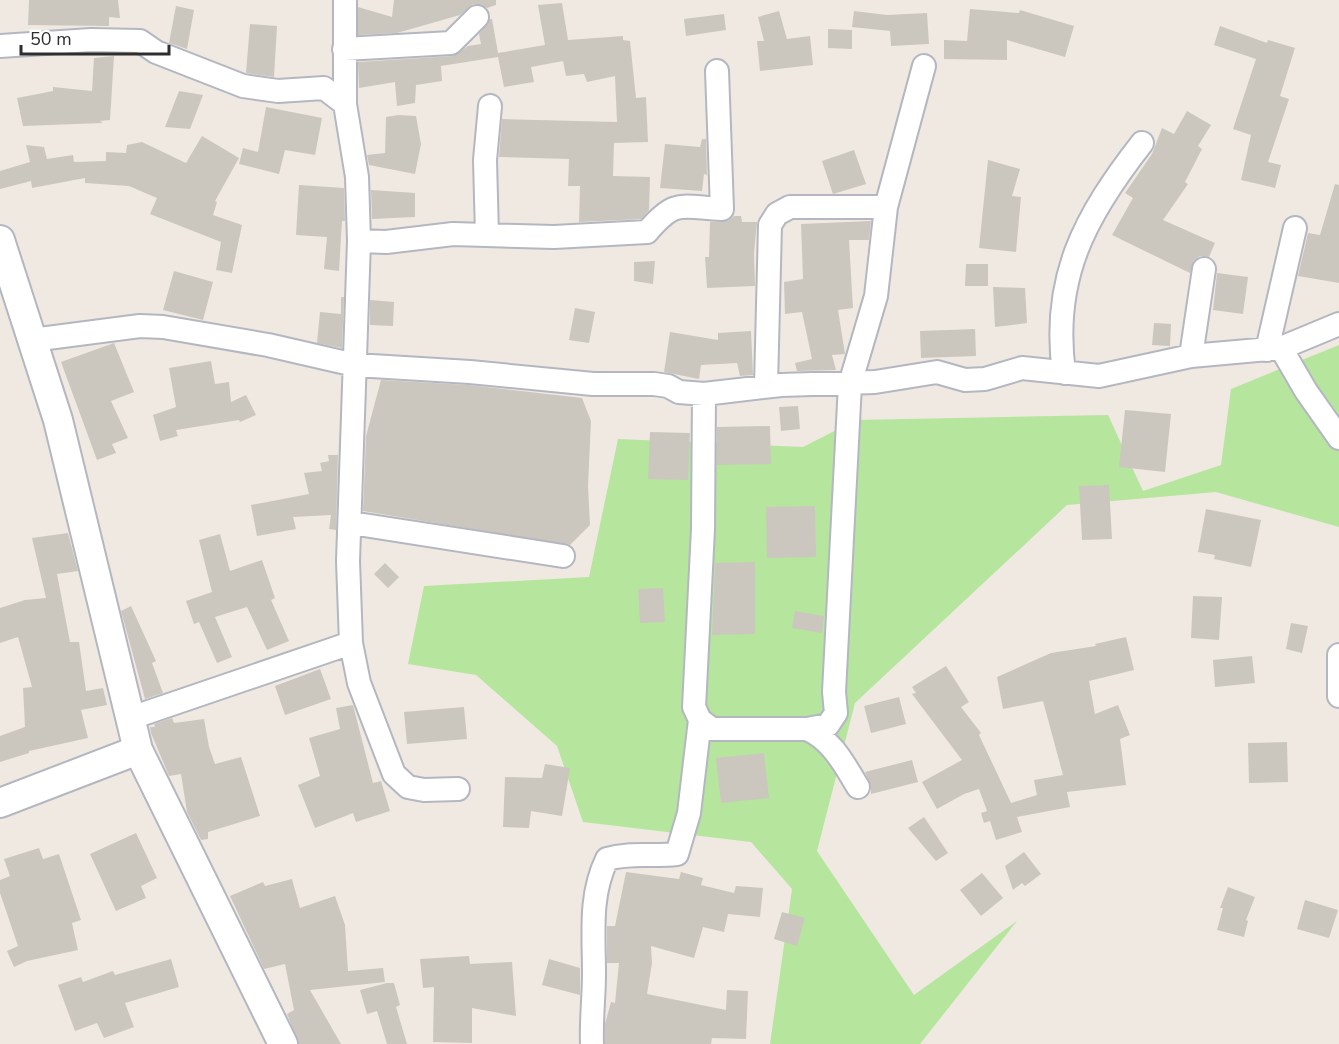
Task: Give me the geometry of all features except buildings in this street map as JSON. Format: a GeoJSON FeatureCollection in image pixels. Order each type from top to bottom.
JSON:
{"type":"FeatureCollection","features":[{"type":"Feature","properties":{"kind":"street"},"geometry":{"type":"LineString","coordinates":[[345,0],[345,104],[357,177],[359,241],[348,561],[351,643],[359,683],[394,774],[408,787],[424,790],[458,789]]}},
{"type":"Feature","properties":{"kind":"street"},"geometry":{"type":"LineString","coordinates":[[344,49],[451,42],[477,17]]}},
{"type":"Feature","properties":{"kind":"street"},"geometry":{"type":"LineString","coordinates":[[0,46],[91,40],[140,41],[156,52],[243,86],[278,91],[324,88],[345,104]]}},
{"type":"Feature","properties":{"kind":"street"},"geometry":{"type":"LineString","coordinates":[[704,394],[703,529],[694,707],[700,720],[712,729],[807,729],[828,725],[836,713],[834,692],[849,384],[876,296],[886,207],[924,66]]}},
{"type":"Feature","properties":{"kind":"street"},"geometry":{"type":"LineString","coordinates":[[359,241],[386,242],[453,234],[554,237],[646,232],[660,214],[675,207],[688,205],[722,209],[717,70]]}},
{"type":"Feature","properties":{"kind":"street"},"geometry":{"type":"LineString","coordinates":[[487,235],[485,160],[490,105]]}},
{"type":"Feature","properties":{"kind":"street"},"geometry":{"type":"LineString","coordinates":[[1064,373],[1062,328],[1068,270],[1098,203],[1142,143]]}},
{"type":"Feature","properties":{"kind":"street"},"geometry":{"type":"LineString","coordinates":[[766,386],[770,225],[773,219],[790,207],[886,207]]}},
{"type":"Feature","properties":{"kind":"street"},"geometry":{"type":"LineString","coordinates":[[1294,228],[1274,349],[1339,438]]}},
{"type":"Feature","properties":{"kind":"street"},"geometry":{"type":"LineString","coordinates":[[0,240],[58,420],[96,569],[128,719],[138,750],[283,1044]]}},
{"type":"Feature","properties":{"kind":"street"},"geometry":{"type":"LineString","coordinates":[[1191,356],[1204,269]]}},
{"type":"Feature","properties":{"kind":"street"},"geometry":{"type":"LineString","coordinates":[[32,340],[132,327],[163,327],[268,345],[355,365],[570,380],[593,384],[654,384],[668,386],[679,392],[704,394],[718,391],[732,393],[766,386],[849,384],[937,372],[965,380],[985,380],[1022,368],[1099,376],[1191,356],[1274,349],[1339,324]]}},
{"type":"Feature","properties":{"kind":"street"},"geometry":{"type":"LineString","coordinates":[[351,523],[563,556]]}},
{"type":"Feature","properties":{"kind":"street"},"geometry":{"type":"LineString","coordinates":[[128,719],[351,643]]}},
{"type":"Feature","properties":{"kind":"street"},"geometry":{"type":"LineString","coordinates":[[1339,655],[1339,696]]}},
{"type":"Feature","properties":{"kind":"street"},"geometry":{"type":"LineString","coordinates":[[591,1044],[591,934],[597,880],[607,859],[616,856],[624,854],[656,857],[677,854],[689,813],[700,720]]}},
{"type":"Feature","properties":{"kind":"street"},"geometry":{"type":"LineString","coordinates":[[807,729],[830,744],[858,787]]}},
{"type":"Feature","properties":{"kind":"street"},"geometry":{"type":"LineString","coordinates":[[0,803],[138,750]]}},
{"type":"Feature","properties":{"kind":"green space"},"geometry":{"type":"Polygon","coordinates":[[[1339,345],[1339,527],[1216,492],[1067,505],[855,703],[817,851],[914,995],[1017,921],[920,1044],[770,1044],[792,889],[751,842],[583,822],[557,746],[476,675],[408,664],[424,586],[589,577],[618,439],[803,447],[856,420],[1108,415],[1143,491],[1221,465],[1231,389],[1339,345]]]}}]}
